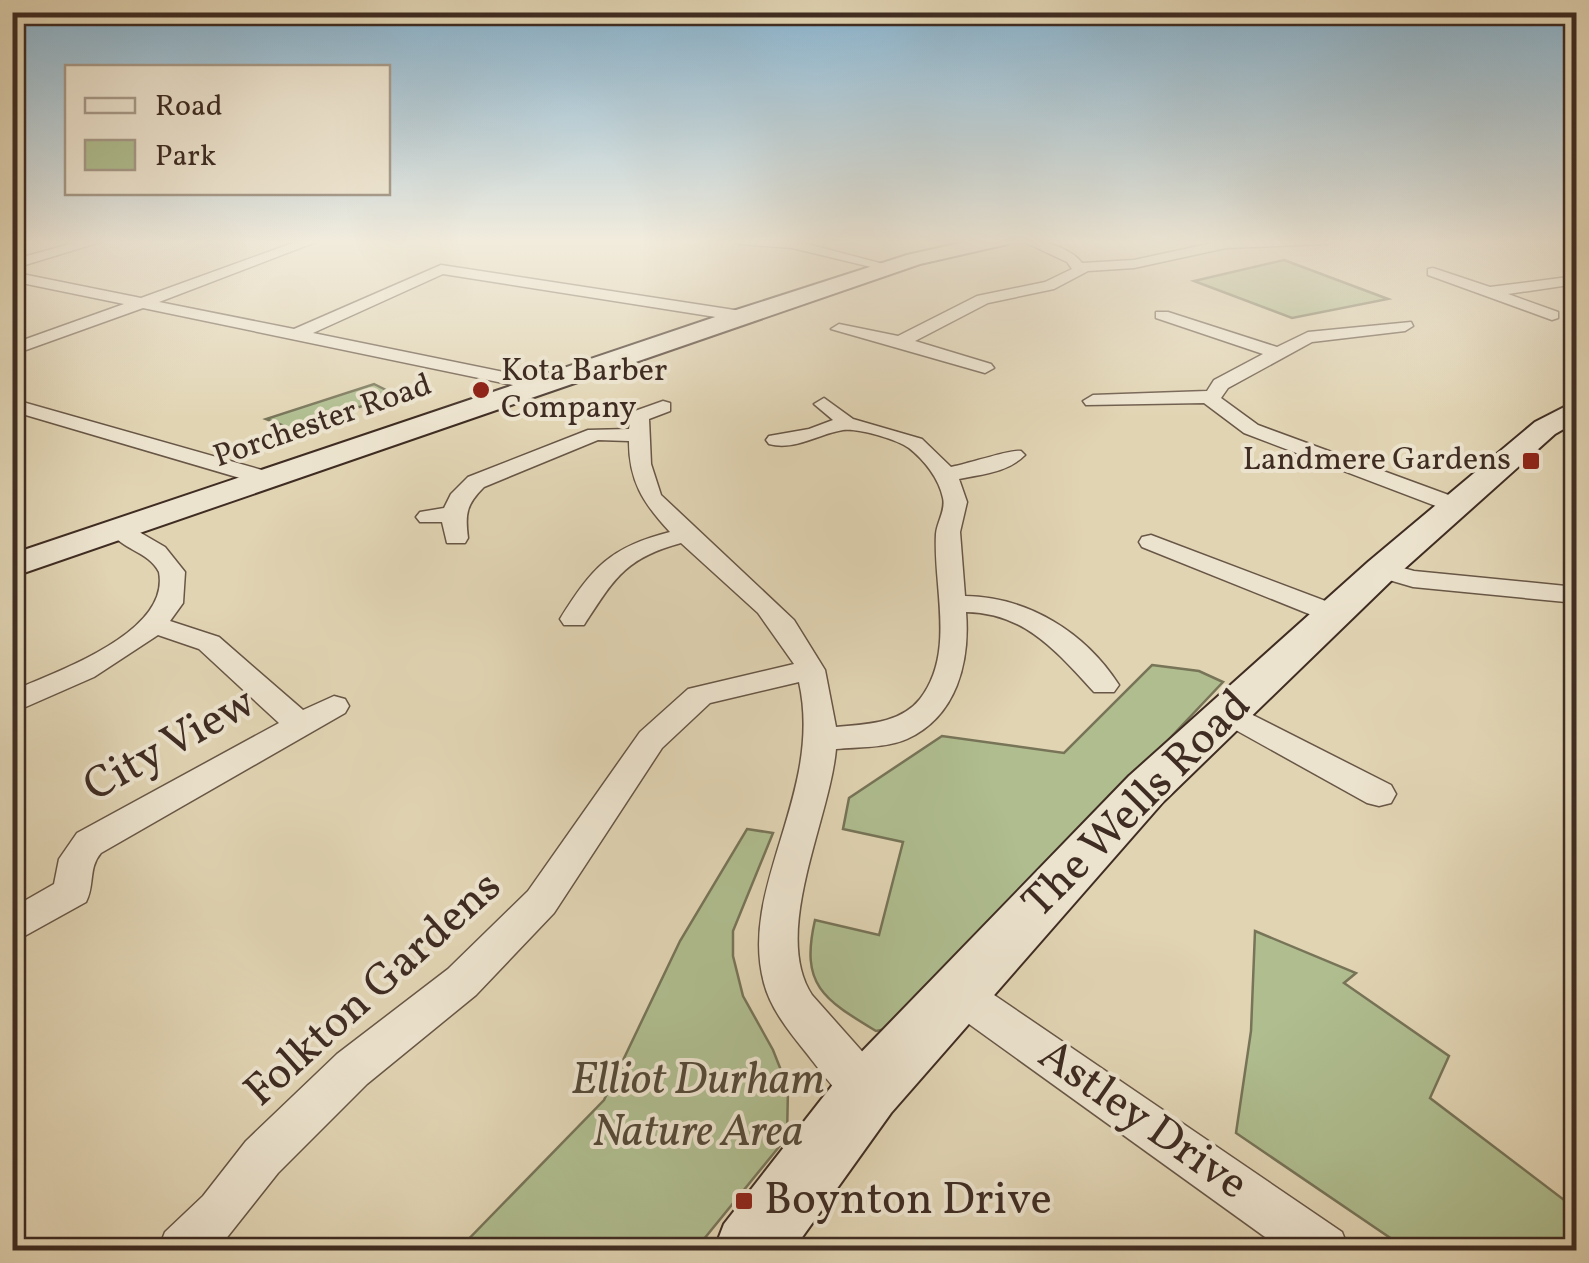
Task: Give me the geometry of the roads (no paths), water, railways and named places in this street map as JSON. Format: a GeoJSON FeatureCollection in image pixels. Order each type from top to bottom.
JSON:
{"type":"FeatureCollection","features":[{"type":"Feature","properties":{"kind":"street"},"geometry":{"type":"LineString","coordinates":[[121,299],[542,385]]}},
{"type":"Feature","properties":{"kind":"street"},"geometry":{"type":"LineString","coordinates":[[12,350],[151,299]]}},
{"type":"Feature","properties":{"kind":"street"},"geometry":{"type":"LineString","coordinates":[[297,334],[372,299]]}},
{"type":"Feature","properties":{"kind":"street"},"geometry":{"type":"LineString","coordinates":[[634,299],[741,316]]}},
{"type":"Feature","properties":{"kind":"street","name":"Porchester Road"},"geometry":{"type":"LineString","coordinates":[[12,566],[793,299]]}},
{"type":"Feature","properties":{"kind":"street"},"geometry":{"type":"LineString","coordinates":[[900,342],[987,299]]}},
{"type":"Feature","properties":{"kind":"street"},"geometry":{"type":"LineString","coordinates":[[1509,299],[1552,316]]}},
{"type":"Feature","properties":{"kind":"street"},"geometry":{"type":"LineString","coordinates":[[1162,315],[1278,352]]}},
{"type":"Feature","properties":{"kind":"street"},"geometry":{"type":"LineString","coordinates":[[1304,324],[1326,333]]}},
{"type":"Feature","properties":{"kind":"street"},"geometry":{"type":"LineString","coordinates":[[1211,396],[1221,384],[1308,337],[1405,326]]}},
{"type":"Feature","properties":{"kind":"street"},"geometry":{"type":"LineString","coordinates":[[839,329],[900,342],[984,368]]}},
{"type":"Feature","properties":{"kind":"street"},"geometry":{"type":"LineString","coordinates":[[1093,401],[1211,396],[1226,414],[1251,429],[1457,506]]}},
{"type":"Feature","properties":{"kind":"street"},"geometry":{"type":"LineString","coordinates":[[824,404],[843,418],[843,423]]}},
{"type":"Feature","properties":{"kind":"street"},"geometry":{"type":"LineString","coordinates":[[12,405],[268,479]]}},
{"type":"Feature","properties":{"kind":"street"},"geometry":{"type":"LineString","coordinates":[[663,407],[639,416],[639,462],[648,494],[685,535],[757,596],[794,642],[811,671],[822,740],[818,780],[786,891],[778,956],[785,987],[868,1092]]}},
{"type":"Feature","properties":{"kind":"street","name":"The Wells Road"},"geometry":{"type":"LineString","coordinates":[[750,1250],[868,1092],[1146,789],[1380,570],[1545,428],[1576,410]]}},
{"type":"Feature","properties":{"kind":"street"},"geometry":{"type":"LineString","coordinates":[[776,440],[813,436],[843,423],[904,438],[946,475],[956,502],[948,532],[954,632],[950,670],[931,707],[898,731],[822,740]]}},
{"type":"Feature","properties":{"kind":"street"},"geometry":{"type":"LineString","coordinates":[[428,517],[455,526],[459,499],[476,482],[595,434],[640,435]]}},
{"type":"Feature","properties":{"kind":"street"},"geometry":{"type":"LineString","coordinates":[[946,475],[997,465],[1014,456]]}},
{"type":"Feature","properties":{"kind":"street"},"geometry":{"type":"LineString","coordinates":[[12,703],[118,652],[156,626],[170,606],[173,572],[165,559],[144,542],[125,536],[122,530]]}},
{"type":"Feature","properties":{"kind":"street"},"geometry":{"type":"LineString","coordinates":[[574,619],[612,562],[642,546],[685,535]]}},
{"type":"Feature","properties":{"kind":"street"},"geometry":{"type":"LineString","coordinates":[[1152,542],[1197,551],[1334,614]]}},
{"type":"Feature","properties":{"kind":"street"},"geometry":{"type":"LineString","coordinates":[[1380,570],[1413,578],[1576,595]]}},
{"type":"Feature","properties":{"kind":"street"},"geometry":{"type":"LineString","coordinates":[[952,604],[994,602],[1035,619],[1104,685]]}},
{"type":"Feature","properties":{"kind":"street","name":"City View"},"geometry":{"type":"LineString","coordinates":[[156,626],[194,635],[209,644],[300,724]]}},
{"type":"Feature","properties":{"kind":"street","name":"Folkton Gardens"},"geometry":{"type":"LineString","coordinates":[[183,1250],[220,1213],[274,1144],[352,1069],[462,982],[541,902],[651,740],[700,696],[759,679],[811,671]]}},
{"type":"Feature","properties":{"kind":"street","name":"City View"},"geometry":{"type":"LineString","coordinates":[[12,928],[74,891],[76,855],[89,843],[334,706]]}},
{"type":"Feature","properties":{"kind":"street"},"geometry":{"type":"LineString","coordinates":[[1227,712],[1379,794]]}},
{"type":"Feature","properties":{"kind":"street","name":"Astley Drive"},"geometry":{"type":"LineString","coordinates":[[958,993],[1324,1250]]}},
{"type":"Feature","properties":{"kind":"place","name":"Kota Barber Company"},"geometry":{"type":"Point","coordinates":[481,390]}},
{"type":"Feature","properties":{"kind":"place","name":"Landmere Gardens"},"geometry":{"type":"Point","coordinates":[1531,461]}},
{"type":"Feature","properties":{"kind":"place","name":"Boynton Drive"},"geometry":{"type":"Point","coordinates":[744,1201]}},
{"type":"Feature","properties":{"kind":"park label","name":"Elliot Durham Nature Area"},"geometry":{"type":"Point","coordinates":[698,1107]}}]}
